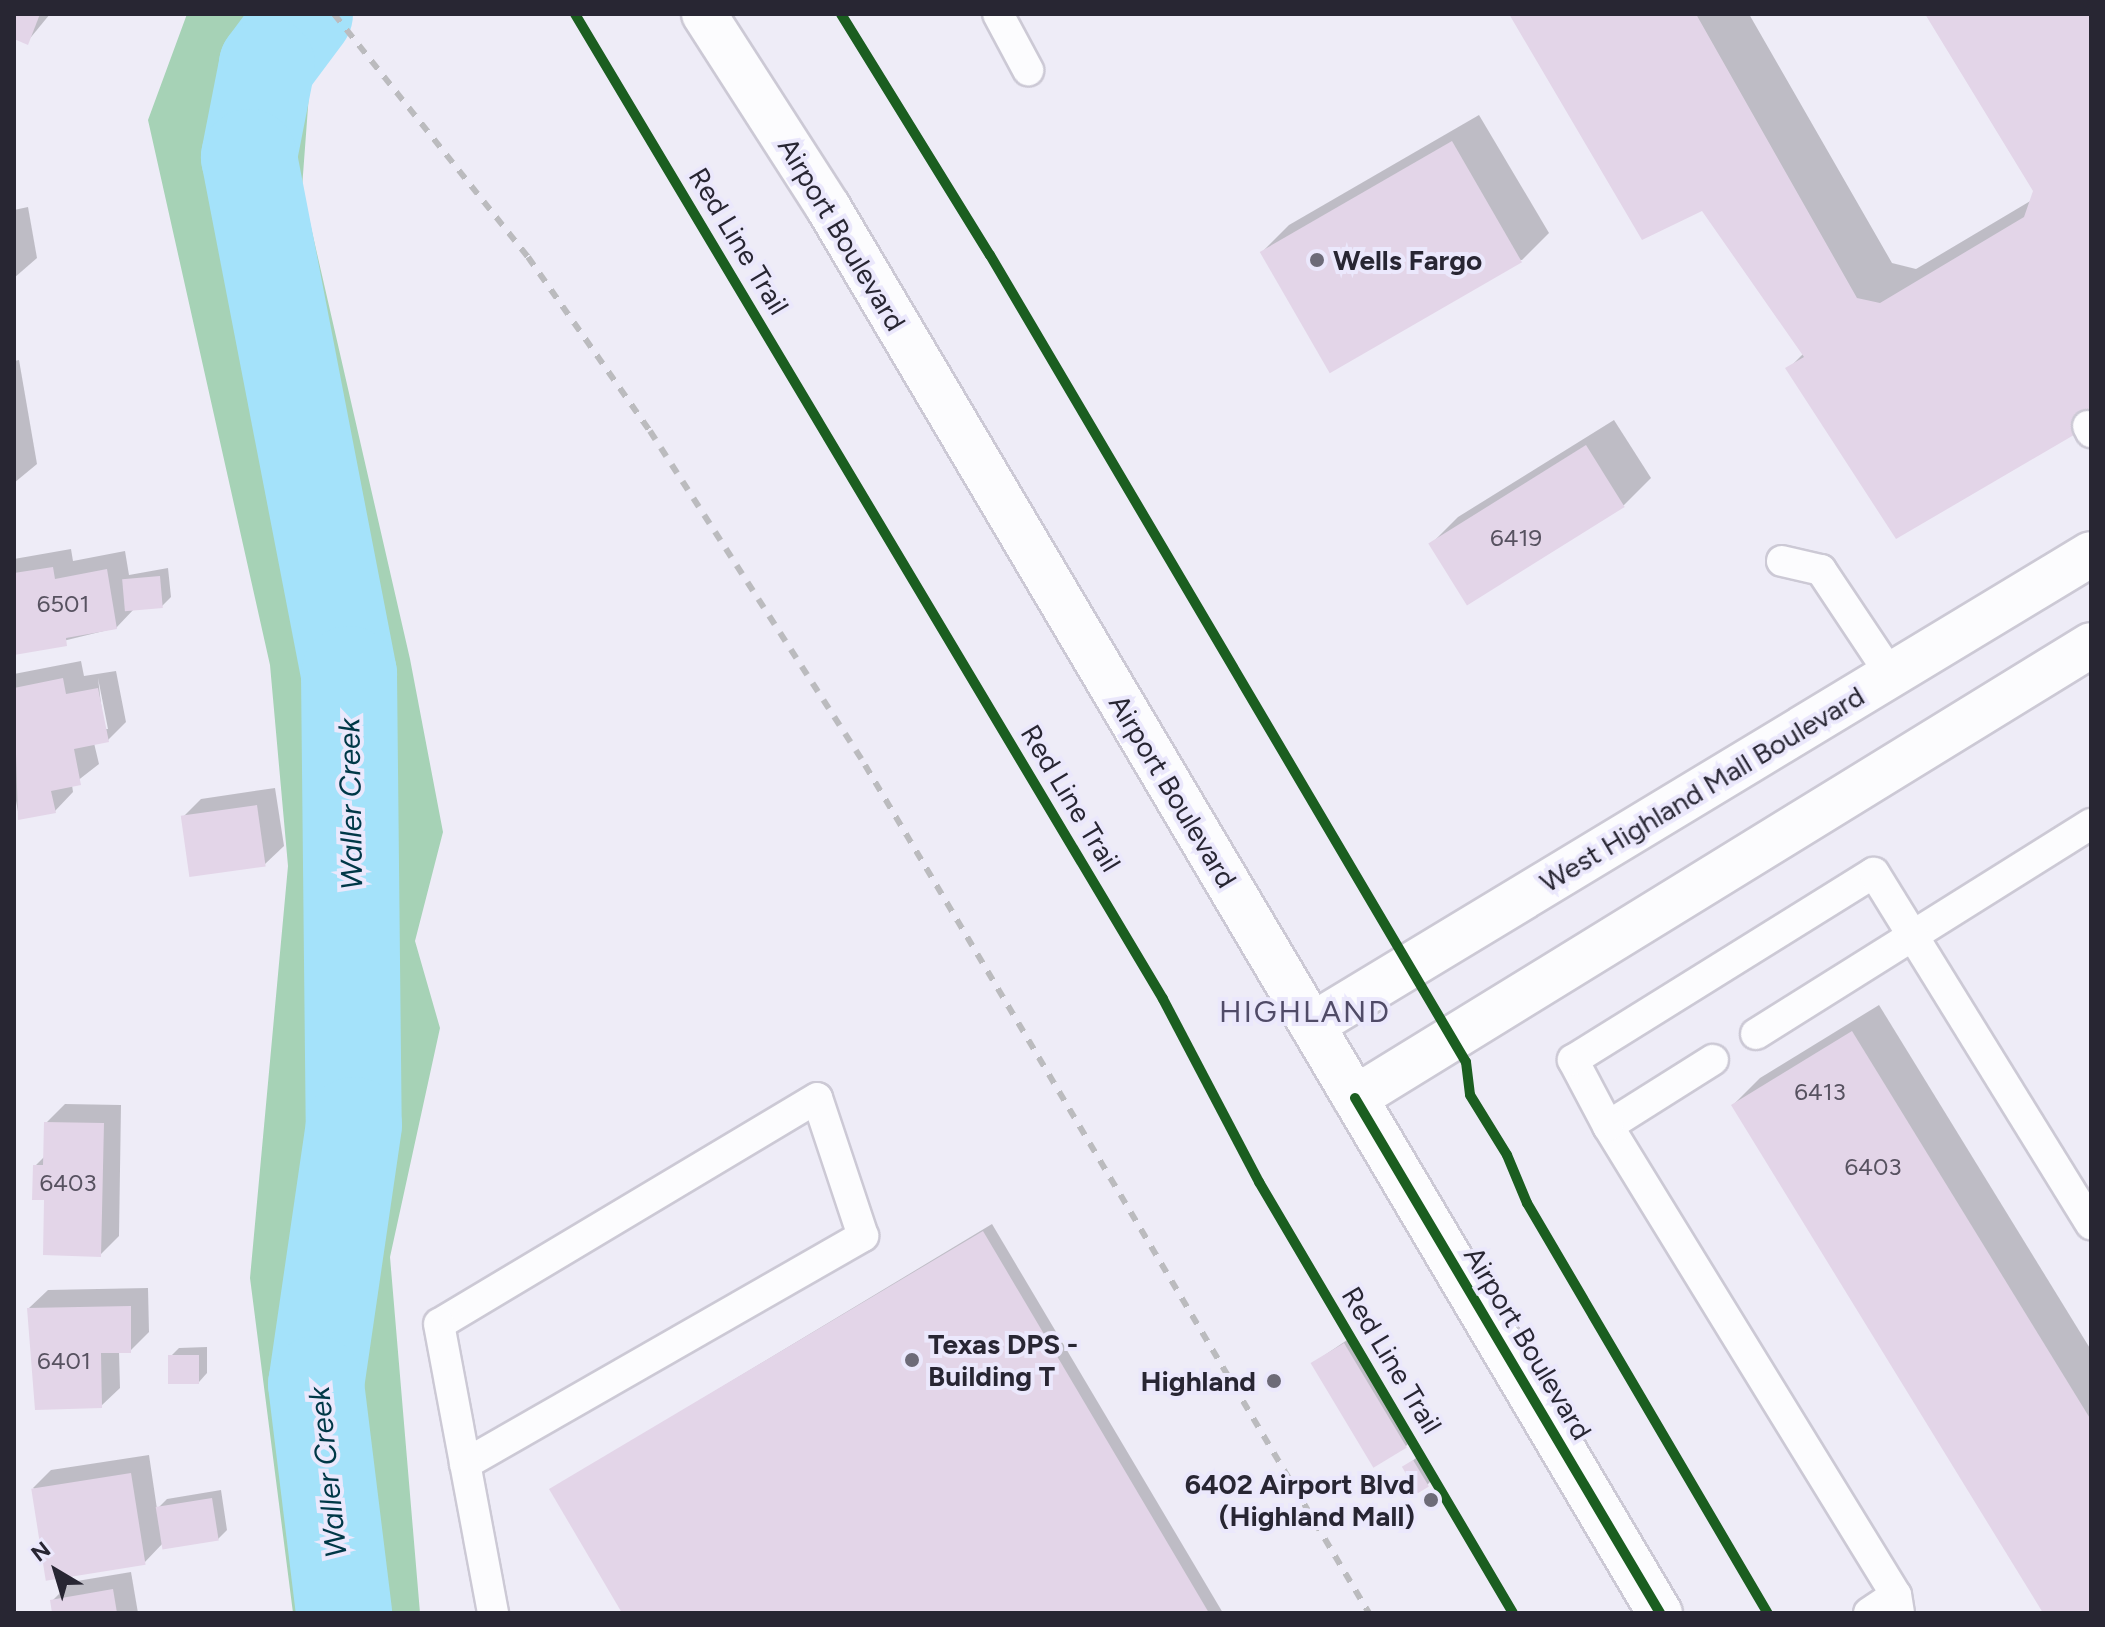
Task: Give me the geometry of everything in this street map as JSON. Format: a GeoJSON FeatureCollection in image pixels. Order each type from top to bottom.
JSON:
{"type":"FeatureCollection","features":[{"type":"Feature","properties":{"kind":"main road","name":"Airport Boulevard"},"geometry":{"type":"LineString","coordinates":[[704,14],[828,207],[1660,1613]]}},
{"type":"Feature","properties":{"kind":"main road","name":"West Highland Mall Boulevard"},"geometry":{"type":"LineString","coordinates":[[1312,1025],[2091,554]]}},
{"type":"Feature","properties":{"kind":"main road"},"geometry":{"type":"LineString","coordinates":[[1355,1098],[2091,645]]}},
{"type":"Feature","properties":{"kind":"lane"},"geometry":{"type":"LineString","coordinates":[[998,14],[1028,70]]}},
{"type":"Feature","properties":{"kind":"lane"},"geometry":{"type":"LineString","coordinates":[[1782,561],[1821,570],[1891,675]]}},
{"type":"Feature","properties":{"kind":"lane"},"geometry":{"type":"LineString","coordinates":[[1756,1034],[1910,934],[2091,824]]}},
{"type":"Feature","properties":{"kind":"lane"},"geometry":{"type":"LineString","coordinates":[[1869,1613],[1898,1604],[1608,1126],[1573,1060],[1874,873],[2091,1224]]}},
{"type":"Feature","properties":{"kind":"lane"},"geometry":{"type":"LineString","coordinates":[[1608,1126],[1713,1060]]}},
{"type":"Feature","properties":{"kind":"lane"},"geometry":{"type":"LineString","coordinates":[[465,1464],[863,1236],[817,1098],[439,1324],[465,1464],[493,1613]]}},
{"type":"Feature","properties":{"kind":"green space"},"geometry":{"type":"Polygon","coordinates":[[[187,14],[261,14],[311,67],[302,188],[410,659],[443,832],[415,941],[440,1028],[390,1257],[420,1613],[293,1613],[250,1278],[288,866],[270,665],[148,120],[187,14]]]}},
{"type":"Feature","properties":{"kind":"building"},"geometry":{"type":"Polygon","coordinates":[[[14,14],[40,14],[28,45],[14,39],[14,14]]]}},
{"type":"Feature","properties":{"kind":"building"},"geometry":{"type":"Polygon","coordinates":[[[1509,14],[1696,14],[1857,298],[1880,303],[2024,217],[2033,191],[1925,14],[2091,14],[2091,425],[1896,539],[1785,368],[1804,357],[1702,211],[1642,240],[1509,14]]]}},
{"type":"Feature","properties":{"kind":"building"},"geometry":{"type":"Polygon","coordinates":[[[1452,141],[1522,262],[1330,373],[1260,252],[1452,141]]]}},
{"type":"Feature","properties":{"kind":"building"},"geometry":{"type":"Polygon","coordinates":[[[1586,445],[1625,507],[1467,605],[1428,544],[1586,445]]]}},
{"type":"Feature","properties":{"kind":"building"},"geometry":{"type":"Polygon","coordinates":[[[53,567],[55,579],[107,569],[117,629],[66,638],[67,646],[14,655],[14,573],[53,567]]]}},
{"type":"Feature","properties":{"kind":"building"},"geometry":{"type":"Polygon","coordinates":[[[160,576],[163,608],[125,611],[122,579],[160,576]]]}},
{"type":"Feature","properties":{"kind":"building"},"geometry":{"type":"Polygon","coordinates":[[[63,678],[66,694],[98,688],[109,742],[74,749],[81,785],[51,791],[56,813],[18,820],[14,688],[63,678]]]}},
{"type":"Feature","properties":{"kind":"building"},"geometry":{"type":"Polygon","coordinates":[[[257,805],[266,866],[189,877],[181,816],[257,805]]]}},
{"type":"Feature","properties":{"kind":"building"},"geometry":{"type":"Polygon","coordinates":[[[1852,1031],[2091,1420],[2091,1613],[2043,1613],[1731,1105],[1852,1031]]]}},
{"type":"Feature","properties":{"kind":"building"},"geometry":{"type":"Polygon","coordinates":[[[44,1122],[104,1123],[101,1257],[43,1255],[44,1200],[32,1200],[33,1165],[43,1165],[44,1122]]]}},
{"type":"Feature","properties":{"kind":"building","name":"Texas DPS - Building T"},"geometry":{"type":"Polygon","coordinates":[[[983,1231],[1209,1613],[622,1613],[549,1489],[983,1231]]]}},
{"type":"Feature","properties":{"kind":"building"},"geometry":{"type":"Polygon","coordinates":[[[131,1306],[131,1353],[101,1353],[102,1408],[35,1410],[27,1308],[131,1306]]]}},
{"type":"Feature","properties":{"kind":"building"},"geometry":{"type":"Polygon","coordinates":[[[1344,1343],[1407,1448],[1373,1468],[1311,1363],[1344,1343]]]}},
{"type":"Feature","properties":{"kind":"building"},"geometry":{"type":"Polygon","coordinates":[[[168,1355],[199,1355],[199,1384],[168,1384],[168,1355]]]}},
{"type":"Feature","properties":{"kind":"building"},"geometry":{"type":"Polygon","coordinates":[[[1413,1460],[1429,1487],[1418,1493],[1402,1467],[1413,1460]]]}},
{"type":"Feature","properties":{"kind":"building"},"geometry":{"type":"Polygon","coordinates":[[[131,1473],[146,1565],[46,1581],[31,1489],[131,1473]]]}},
{"type":"Feature","properties":{"kind":"building"},"geometry":{"type":"Polygon","coordinates":[[[212,1498],[219,1540],[162,1549],[156,1507],[212,1498]]]}},
{"type":"Feature","properties":{"kind":"building"},"geometry":{"type":"Polygon","coordinates":[[[113,1589],[117,1613],[52,1613],[50,1600],[113,1589]]]}},
{"type":"Feature","properties":{"kind":"waterway","name":"Waller Creek"},"geometry":{"type":"LineString","coordinates":[[305,14],[267,65],[249,157],[349,674],[354,1125],[316,1384],[344,1613]]}},
{"type":"Feature","properties":{"kind":"railway"},"geometry":{"type":"LineString","coordinates":[[334,14],[528,257],[650,431],[865,765],[1369,1613]]}},
{"type":"Feature","properties":{"kind":"cycle path","name":"Red Line Trail"},"geometry":{"type":"LineString","coordinates":[[575,14],[1163,999],[1259,1182],[1513,1613]]}},
{"type":"Feature","properties":{"kind":"cycle path"},"geometry":{"type":"LineString","coordinates":[[841,14],[990,255],[1466,1062],[1470,1095],[1507,1155],[1527,1203],[1768,1613]]}},
{"type":"Feature","properties":{"kind":"cycle path"},"geometry":{"type":"LineString","coordinates":[[1355,1098],[1660,1613]]}},
{"type":"Feature","properties":{"kind":"place","name":"Wells Fargo"},"geometry":{"type":"Point","coordinates":[1317,260]}},
{"type":"Feature","properties":{"kind":"place","name":"Texas DPS - Building T"},"geometry":{"type":"Point","coordinates":[912,1360]}},
{"type":"Feature","properties":{"kind":"place","name":"Highland"},"geometry":{"type":"Point","coordinates":[1274,1381]}},
{"type":"Feature","properties":{"kind":"place","name":"6402 Airport Blvd (Highland Mall)"},"geometry":{"type":"Point","coordinates":[1431,1500]}},
{"type":"Feature","properties":{"kind":"district","name":"HIGHLAND"},"geometry":{"type":"Point","coordinates":[1305,1012]}}]}
